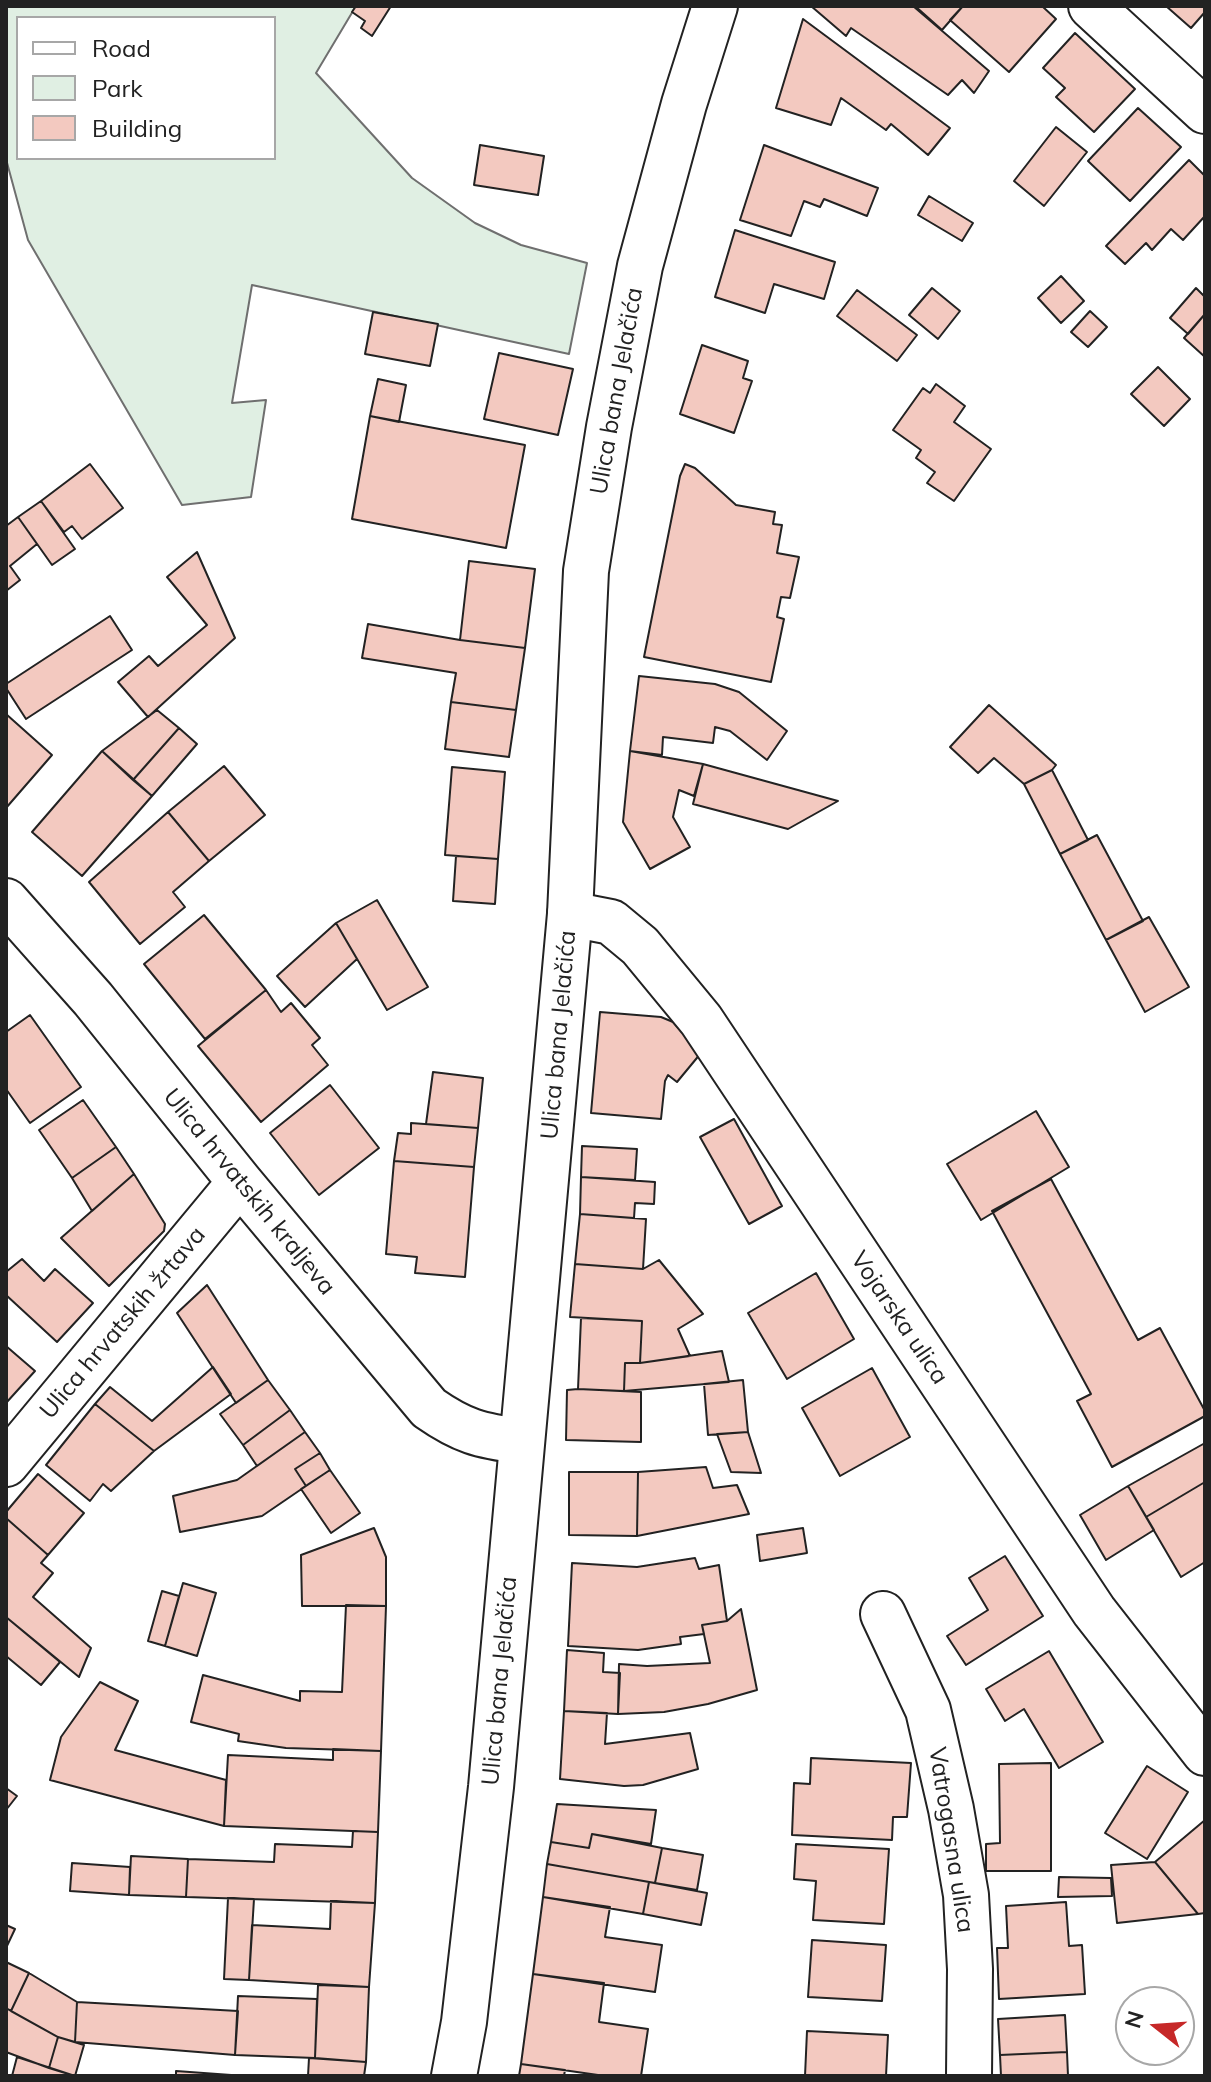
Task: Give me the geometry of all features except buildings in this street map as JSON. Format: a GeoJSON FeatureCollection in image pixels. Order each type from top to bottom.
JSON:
{"type":"FeatureCollection","features":[{"type":"Feature","properties":{"kind":"street","name":"Ulica bana Jelačića"},"geometry":{"type":"LineString","coordinates":[[454,2076],[464,2022],[491,1787],[570,914],[586,571],[609,427],[640,266],[684,104],[715,6]]}},
{"type":"Feature","properties":{"kind":"street"},"geometry":{"type":"LineString","coordinates":[[1091,6],[1205,111]]}},
{"type":"Feature","properties":{"kind":"street","name":"Ulica hrvatskih kraljeva"},"geometry":{"type":"LineString","coordinates":[[6,901],[93,999],[408,1386],[429,1408],[455,1426],[485,1437],[521,1441]]}},
{"type":"Feature","properties":{"kind":"street","name":"Vojarska ulica"},"geometry":{"type":"LineString","coordinates":[[570,914],[611,922],[640,946],[701,1020],[1094,1611],[1205,1753]]}},
{"type":"Feature","properties":{"kind":"street","name":"Ulica hrvatskih žrtava"},"geometry":{"type":"LineString","coordinates":[[6,1464],[240,1182]]}},
{"type":"Feature","properties":{"kind":"street","name":"Vatrogasna ulica"},"geometry":{"type":"LineString","coordinates":[[883,1614],[928,1710],[951,1809],[966,1895],[970,1969],[969,2076]]}},
{"type":"Feature","properties":{"kind":"green space"},"geometry":{"type":"Polygon","coordinates":[[[6,6],[356,6],[316,73],[412,178],[475,223],[521,245],[587,263],[569,354],[252,285],[232,403],[266,400],[251,497],[182,505],[28,240],[6,159],[6,6]]]}}]}
